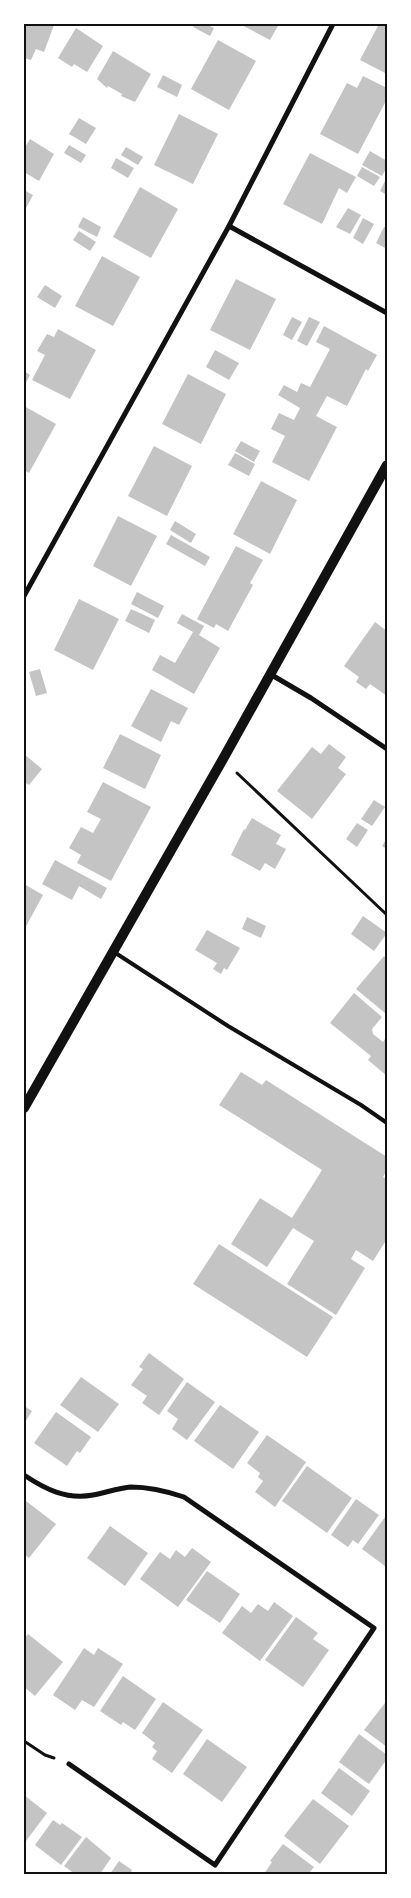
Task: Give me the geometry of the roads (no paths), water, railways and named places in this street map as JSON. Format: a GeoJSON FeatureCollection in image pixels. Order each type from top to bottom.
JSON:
{"type":"FeatureCollection","features":[{"type":"Feature","properties":{"kind":"main road"},"geometry":{"type":"LineString","coordinates":[[24,1108],[112,950],[223,760],[387,465]]}},
{"type":"Feature","properties":{"kind":"street"},"geometry":{"type":"LineString","coordinates":[[24,596],[229,226],[333,24]]}},
{"type":"Feature","properties":{"kind":"street"},"geometry":{"type":"LineString","coordinates":[[229,226],[387,313]]}},
{"type":"Feature","properties":{"kind":"street"},"geometry":{"type":"LineString","coordinates":[[270,674],[311,698],[387,749]]}},
{"type":"Feature","properties":{"kind":"street"},"geometry":{"type":"LineString","coordinates":[[24,1475],[43,1488],[64,1495],[89,1496],[129,1487],[158,1488],[184,1497],[374,1628],[215,1865],[69,1764]]}},
{"type":"Feature","properties":{"kind":"lane"},"geometry":{"type":"LineString","coordinates":[[112,950],[228,1026],[387,1123]]}}]}
